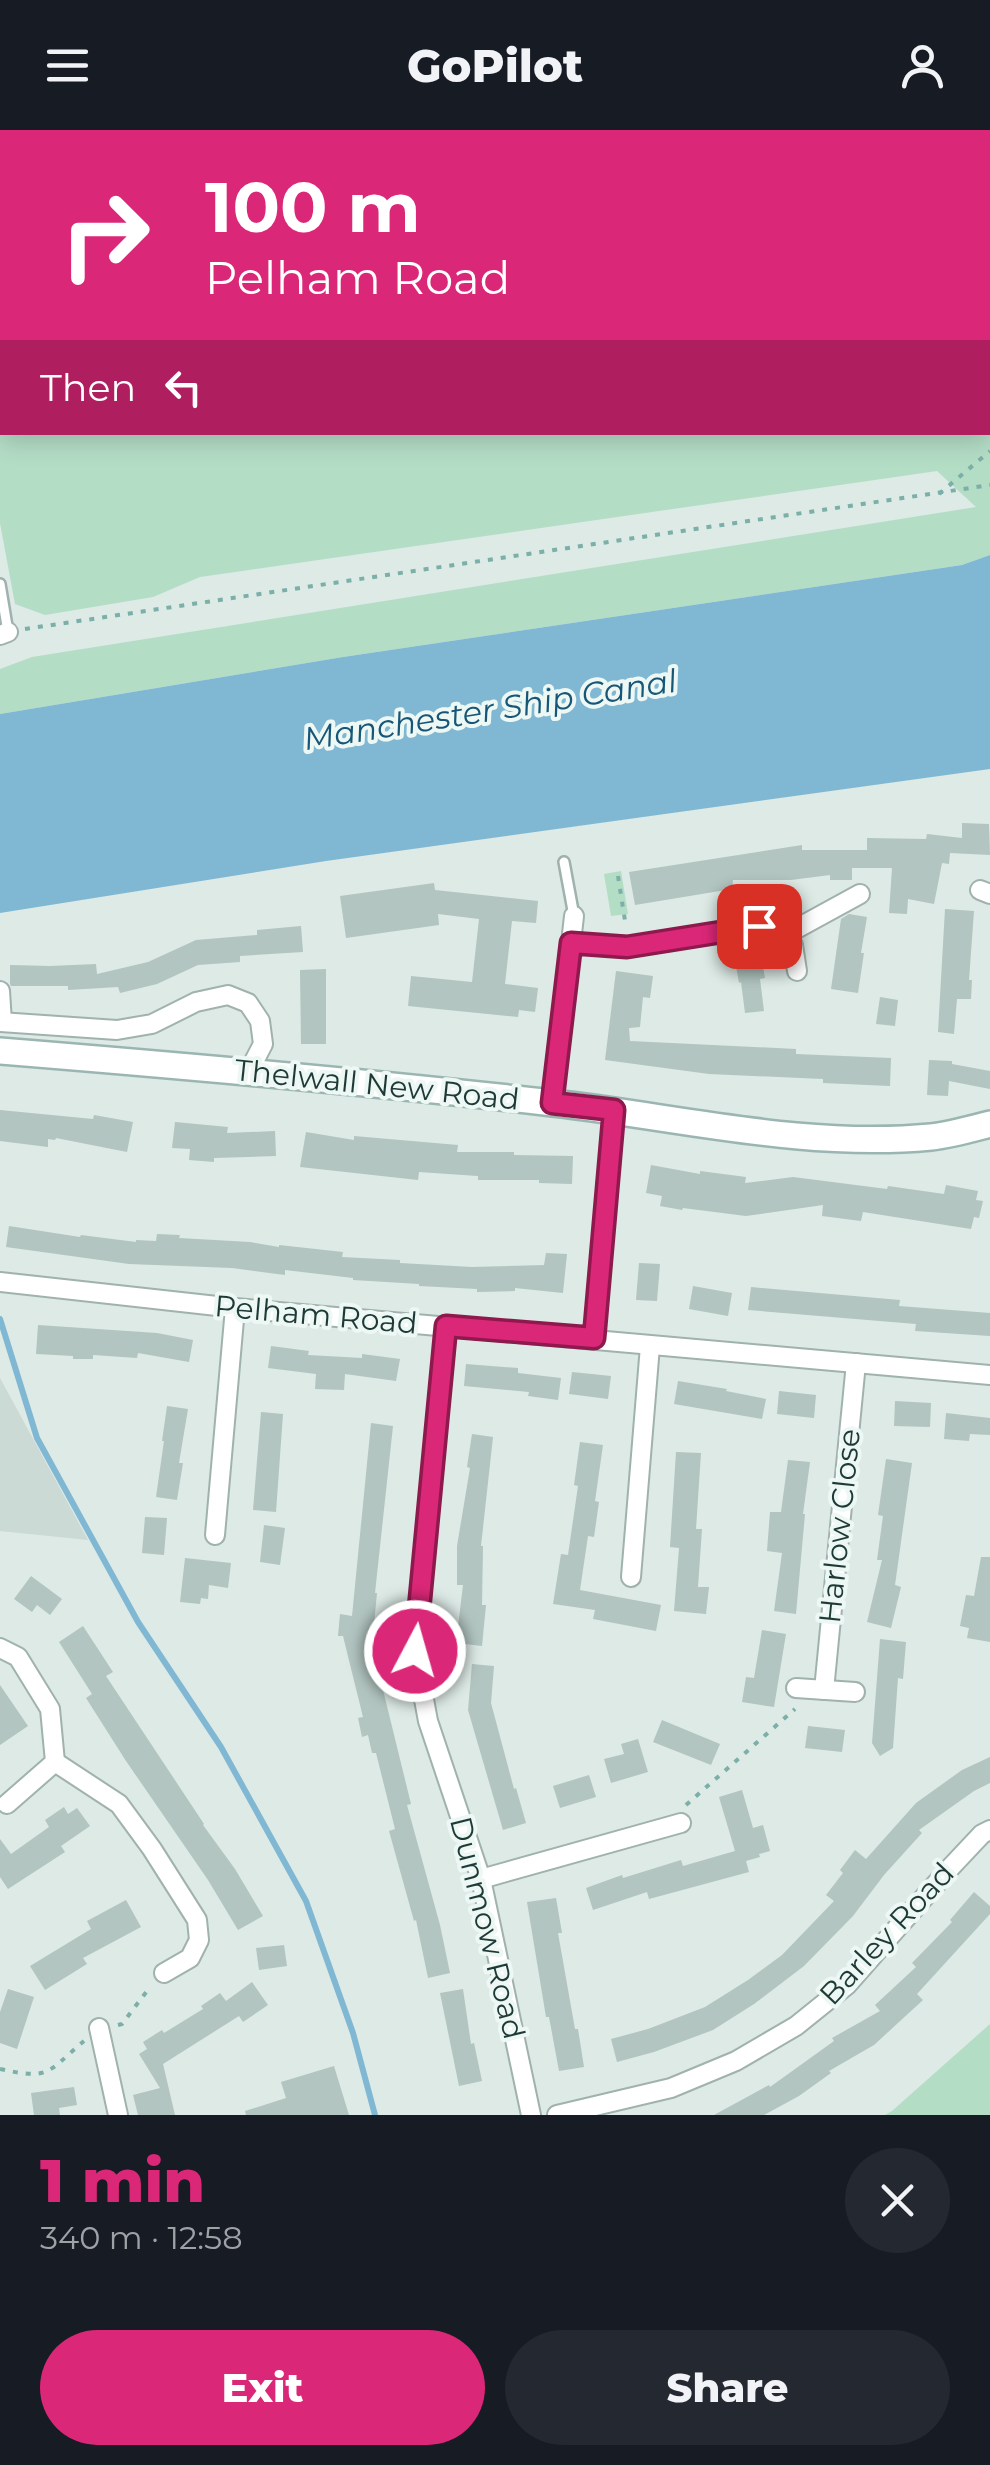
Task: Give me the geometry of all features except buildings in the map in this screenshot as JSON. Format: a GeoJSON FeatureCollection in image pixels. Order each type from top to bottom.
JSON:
{"type":"FeatureCollection","features":[{"type":"Feature","properties":{"kind":"main road","name":"Thelwall New Road"},"geometry":{"type":"LineString","coordinates":[[0,1051],[248,1071],[552,1103],[792,1135],[885,1140],[935,1136],[990,1124]]}},
{"type":"Feature","properties":{"kind":"street"},"geometry":{"type":"LineString","coordinates":[[784,935],[860,894]]}},
{"type":"Feature","properties":{"kind":"street"},"geometry":{"type":"LineString","coordinates":[[552,1103],[574,916]]}},
{"type":"Feature","properties":{"kind":"street"},"geometry":{"type":"LineString","coordinates":[[571,943],[627,947],[759,926],[784,935],[793,945],[797,971]]}},
{"type":"Feature","properties":{"kind":"street"},"geometry":{"type":"LineString","coordinates":[[0,991],[1,1022],[117,1030],[152,1024],[196,1002],[228,994],[248,1004],[260,1021],[263,1044],[248,1071]]}},
{"type":"Feature","properties":{"kind":"street"},"geometry":{"type":"LineString","coordinates":[[594,1338],[614,1110]]}},
{"type":"Feature","properties":{"kind":"street","name":"Pelham Road"},"geometry":{"type":"LineString","coordinates":[[3,1282],[236,1308],[990,1375]]}},
{"type":"Feature","properties":{"kind":"street"},"geometry":{"type":"LineString","coordinates":[[215,1535],[236,1308]]}},
{"type":"Feature","properties":{"kind":"street","name":"Dunmow Road"},"geometry":{"type":"LineString","coordinates":[[446,1326],[415,1651],[428,1721],[481,1879],[531,2115]]}},
{"type":"Feature","properties":{"kind":"street"},"geometry":{"type":"LineString","coordinates":[[630,1577],[650,1346]]}},
{"type":"Feature","properties":{"kind":"street","name":"Harlow Close"},"geometry":{"type":"LineString","coordinates":[[824,1690],[856,1363]]}},
{"type":"Feature","properties":{"kind":"street"},"geometry":{"type":"LineString","coordinates":[[0,1648],[18,1656],[50,1709],[54,1762]]}},
{"type":"Feature","properties":{"kind":"street"},"geometry":{"type":"LineString","coordinates":[[796,1688],[855,1692]]}},
{"type":"Feature","properties":{"kind":"street"},"geometry":{"type":"LineString","coordinates":[[7,1804],[54,1762]]}},
{"type":"Feature","properties":{"kind":"street"},"geometry":{"type":"LineString","coordinates":[[54,1762],[119,1804],[197,1920],[199,1940],[190,1958],[164,1973]]}},
{"type":"Feature","properties":{"kind":"street"},"geometry":{"type":"LineString","coordinates":[[481,1879],[682,1822]]}},
{"type":"Feature","properties":{"kind":"street","name":"Barley Road"},"geometry":{"type":"LineString","coordinates":[[557,2115],[671,2088],[736,2061],[796,2026],[847,1984],[950,1868],[990,1830]]}},
{"type":"Feature","properties":{"kind":"street"},"geometry":{"type":"LineString","coordinates":[[100,2028],[118,2115]]}},
{"type":"Feature","properties":{"kind":"lane"},"geometry":{"type":"LineString","coordinates":[[0,584],[4,634]]}},
{"type":"Feature","properties":{"kind":"lane"},"geometry":{"type":"LineString","coordinates":[[564,862],[574,916]]}},
{"type":"Feature","properties":{"kind":"path"},"geometry":{"type":"LineString","coordinates":[[940,494],[990,451]]}},
{"type":"Feature","properties":{"kind":"path"},"geometry":{"type":"LineString","coordinates":[[4,634],[990,485]]}},
{"type":"Feature","properties":{"kind":"path"},"geometry":{"type":"LineString","coordinates":[[618,876],[627,947]]}},
{"type":"Feature","properties":{"kind":"path"},"geometry":{"type":"LineString","coordinates":[[682,1822],[682,1810],[796,1708],[824,1690]]}},
{"type":"Feature","properties":{"kind":"shaded area"},"geometry":{"type":"Polygon","coordinates":[[[0,1378],[88,1540],[0,1531],[0,1378]]]}},
{"type":"Feature","properties":{"kind":"green space"},"geometry":{"type":"Polygon","coordinates":[[[0,435],[990,435],[990,555],[962,565],[343,657],[0,714],[0,669],[32,657],[976,507],[937,471],[200,577],[153,597],[45,615],[15,604],[0,523],[0,435]]]}},
{"type":"Feature","properties":{"kind":"green space"},"geometry":{"type":"Polygon","coordinates":[[[621,871],[628,914],[611,916],[604,874],[621,871]]]}},
{"type":"Feature","properties":{"kind":"green space"},"geometry":{"type":"Polygon","coordinates":[[[990,2024],[990,2115],[885,2115],[892,2111],[990,2024]]]}},
{"type":"Feature","properties":{"kind":"water","name":"Manchester Ship Canal"},"geometry":{"type":"Polygon","coordinates":[[[990,555],[990,769],[326,861],[0,913],[0,714],[343,657],[962,565],[990,555]]]}},
{"type":"Feature","properties":{"kind":"waterway"},"geometry":{"type":"LineString","coordinates":[[0,1319],[37,1438],[138,1622],[221,1747],[306,1901],[353,2033],[375,2115]]}},
{"type":"Feature","properties":{"kind":"route"},"geometry":{"type":"LineString","coordinates":[[415,1651],[446,1326],[594,1338],[614,1110],[552,1103],[571,943],[627,947],[759,926]]}}]}
